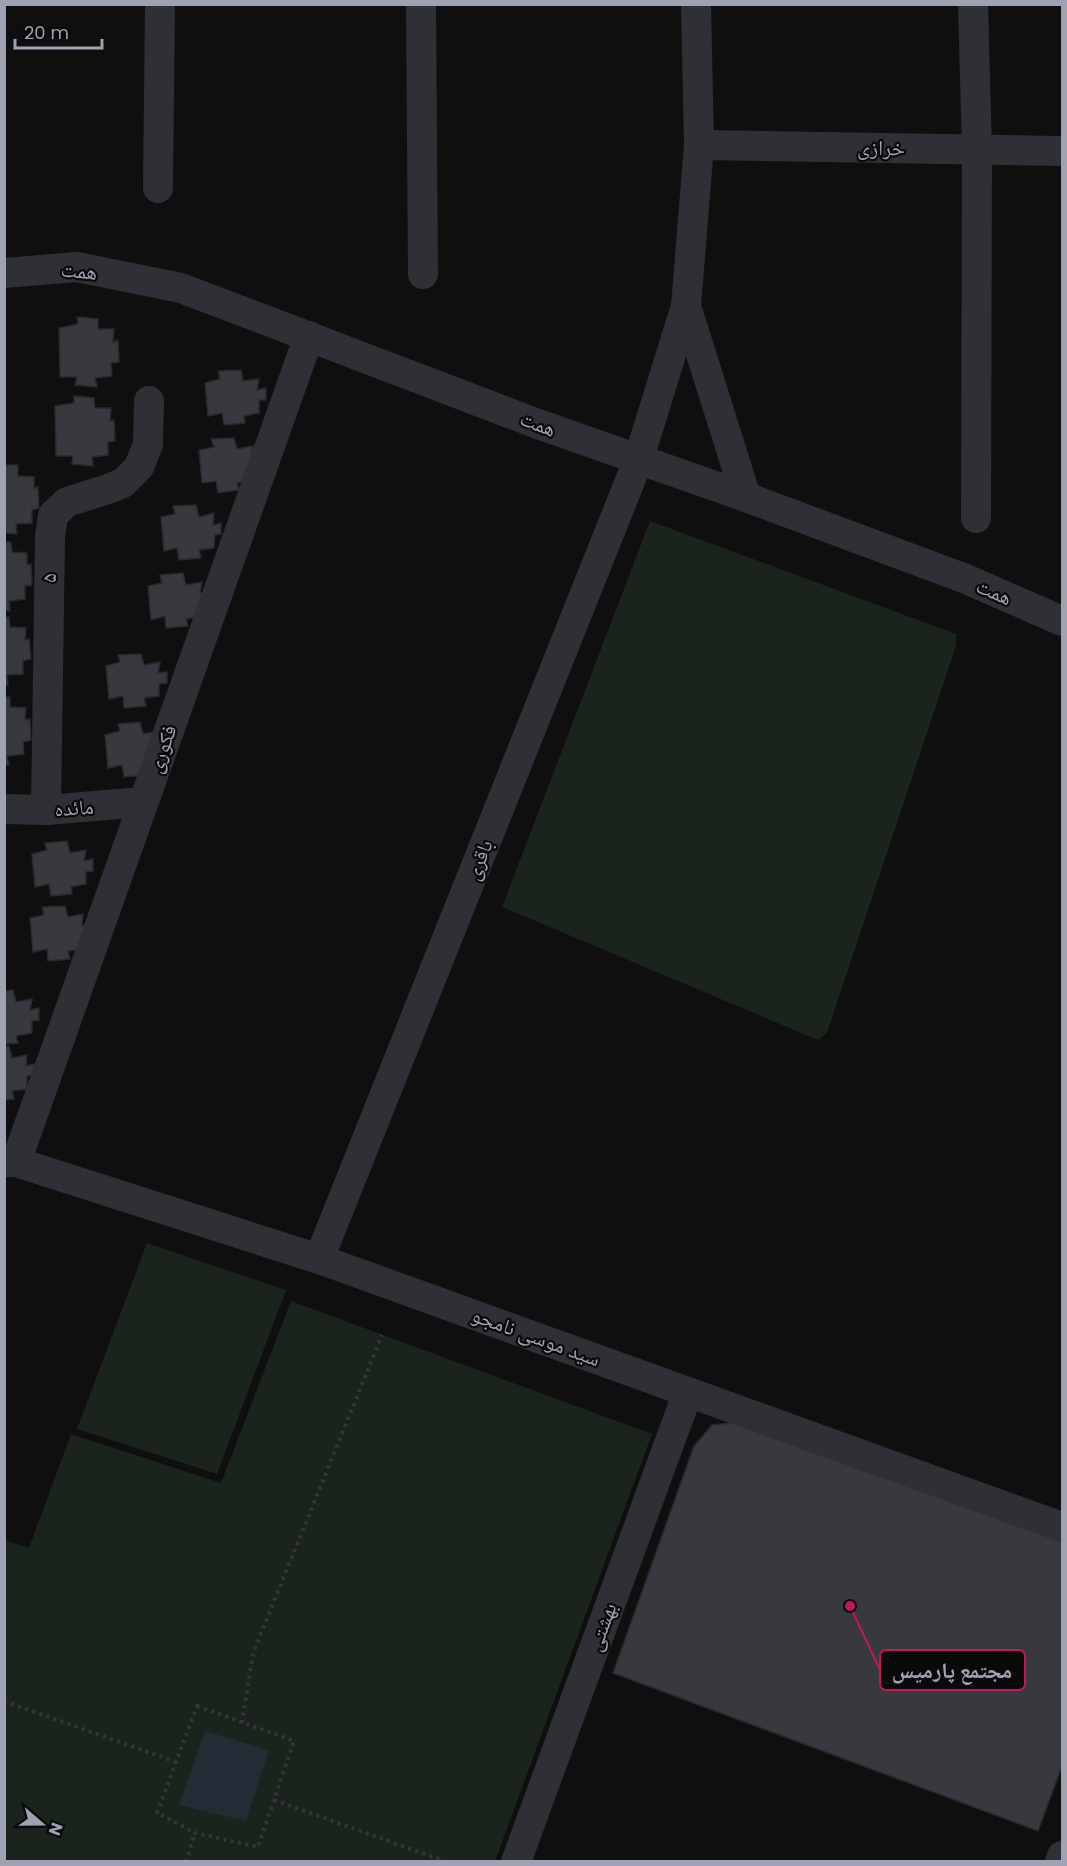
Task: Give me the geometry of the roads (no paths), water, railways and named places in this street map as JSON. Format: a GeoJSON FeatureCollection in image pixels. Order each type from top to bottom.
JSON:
{"type":"FeatureCollection","features":[{"type":"Feature","properties":{"kind":"street"},"geometry":{"type":"LineString","coordinates":[[158,188],[160,4]]}},
{"type":"Feature","properties":{"kind":"street"},"geometry":{"type":"LineString","coordinates":[[422,4],[423,274]]}},
{"type":"Feature","properties":{"kind":"street"},"geometry":{"type":"LineString","coordinates":[[638,461],[686,306],[699,145],[696,4]]}},
{"type":"Feature","properties":{"kind":"street"},"geometry":{"type":"LineString","coordinates":[[974,4],[976,518]]}},
{"type":"Feature","properties":{"kind":"street","name":"خرازی"},"geometry":{"type":"LineString","coordinates":[[699,145],[1062,151]]}},
{"type":"Feature","properties":{"kind":"street","name":"همت"},"geometry":{"type":"LineString","coordinates":[[4,273],[77,267],[181,288],[538,424],[966,579],[1062,621]]}},
{"type":"Feature","properties":{"kind":"street"},"geometry":{"type":"LineString","coordinates":[[686,306],[746,498]]}},
{"type":"Feature","properties":{"kind":"street","name":"فکوری"},"geometry":{"type":"LineString","coordinates":[[10,1162],[143,802],[309,336]]}},
{"type":"Feature","properties":{"kind":"street","name":"۵"},"geometry":{"type":"LineString","coordinates":[[46,810],[50,537],[53,515],[67,502],[123,483],[140,467],[148,444],[149,401]]}},
{"type":"Feature","properties":{"kind":"street","name":"باقری"},"geometry":{"type":"LineString","coordinates":[[319,1259],[638,461]]}},
{"type":"Feature","properties":{"kind":"street","name":"مائده"},"geometry":{"type":"LineString","coordinates":[[4,809],[46,810],[143,802]]}},
{"type":"Feature","properties":{"kind":"street","name":"سید موسی نامجو"},"geometry":{"type":"LineString","coordinates":[[10,1162],[319,1259],[1062,1527]]}},
{"type":"Feature","properties":{"kind":"street","name":"بهشتی"},"geometry":{"type":"LineString","coordinates":[[516,1862],[688,1392]]}},
{"type":"Feature","properties":{"kind":"street"},"geometry":{"type":"LineString","coordinates":[[1060,1862],[1062,1856]]}},
{"type":"Feature","properties":{"kind":"place","name":"مجتمع پارمیس"},"geometry":{"type":"Point","coordinates":[850,1606]}}]}
